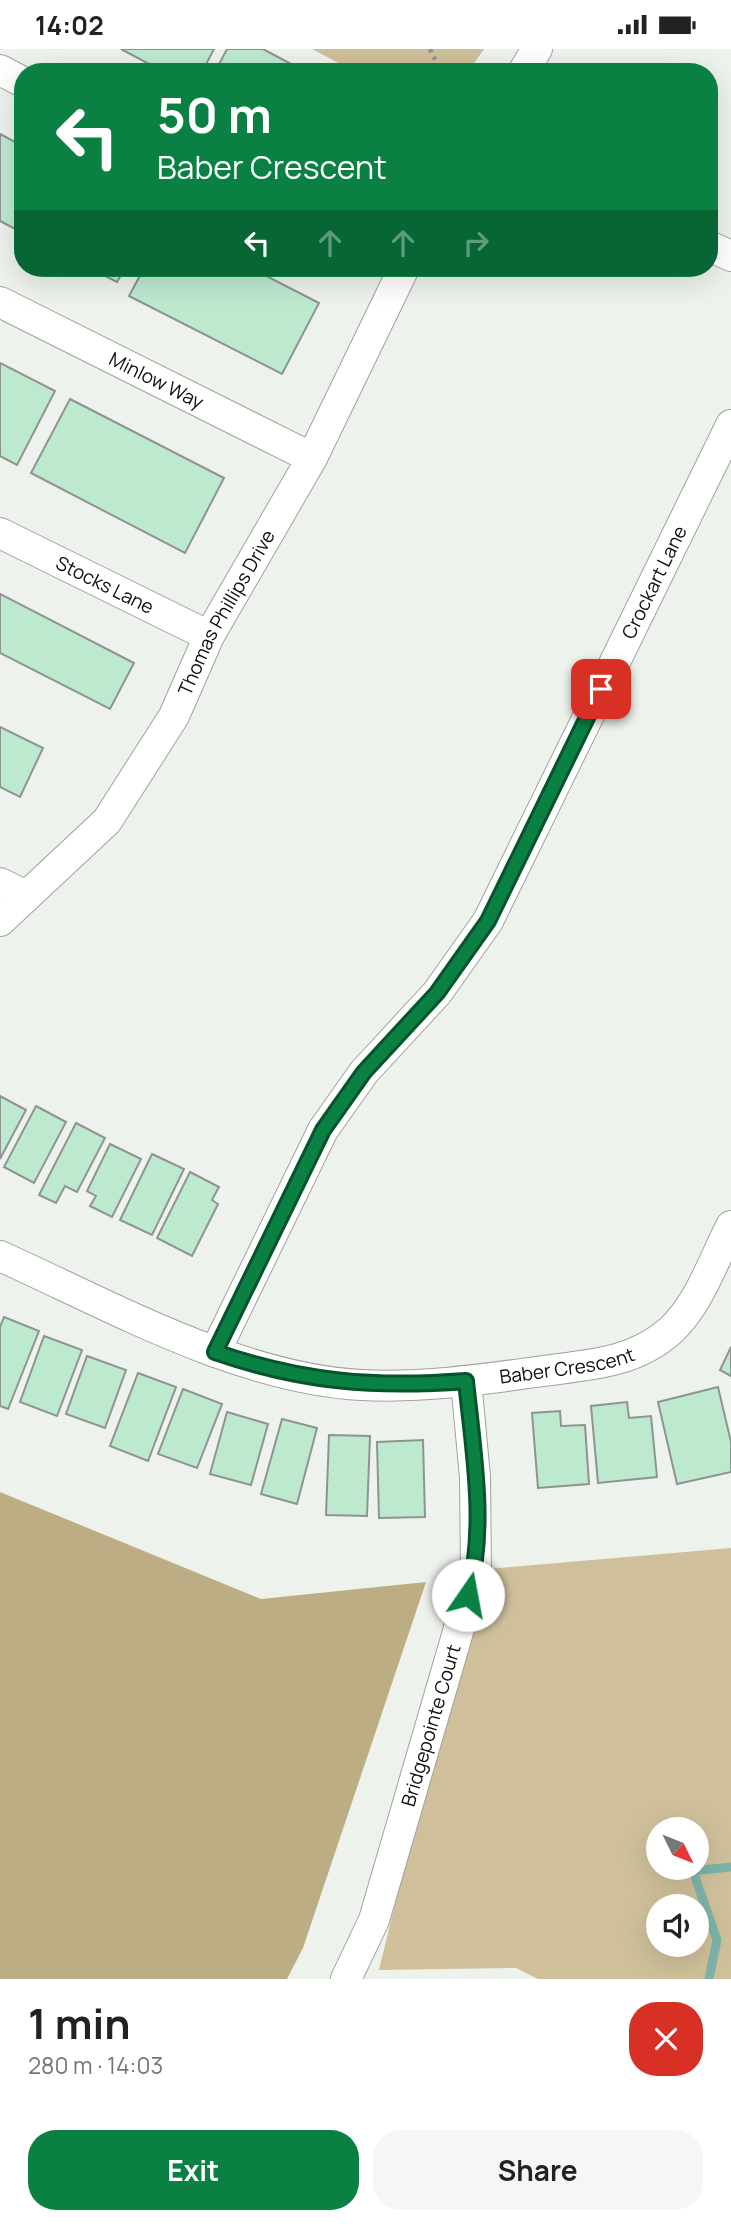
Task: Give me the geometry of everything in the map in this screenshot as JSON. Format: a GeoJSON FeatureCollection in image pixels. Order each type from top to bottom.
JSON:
{"type":"FeatureCollection","features":[{"type":"Feature","properties":{"kind":"street","name":"Thomas Phillips Drive"},"geometry":{"type":"LineString","coordinates":[[0,921],[107,821],[174,716],[209,636],[312,458],[391,277]]}},
{"type":"Feature","properties":{"kind":"street","name":"Minlow Way"},"geometry":{"type":"LineString","coordinates":[[0,302],[312,458]]}},
{"type":"Feature","properties":{"kind":"street","name":"Crockart Lane"},"geometry":{"type":"LineString","coordinates":[[215,1352],[323,1130],[364,1072],[437,993],[488,921],[731,425]]}},
{"type":"Feature","properties":{"kind":"street","name":"Stocks Lane"},"geometry":{"type":"LineString","coordinates":[[0,533],[209,636]]}},
{"type":"Feature","properties":{"kind":"street"},"geometry":{"type":"LineString","coordinates":[[0,883],[26,896]]}},
{"type":"Feature","properties":{"kind":"street","name":"Baber Crescent"},"geometry":{"type":"LineString","coordinates":[[0,1257],[215,1352],[274,1371],[360,1385],[466,1381],[613,1361],[652,1344],[677,1324],[690,1306],[731,1226]]}},
{"type":"Feature","properties":{"kind":"street","name":"Bridgepointe Court"},"geometry":{"type":"LineString","coordinates":[[346,1979],[374,1920],[475,1570],[475,1477],[466,1381]]}},
{"type":"Feature","properties":{"kind":"shaded area"},"geometry":{"type":"Polygon","coordinates":[[[312,49],[484,49],[474,63],[339,63],[312,49]]]}},
{"type":"Feature","properties":{"kind":"shaded area"},"geometry":{"type":"Polygon","coordinates":[[[0,1492],[261,1599],[426,1582],[303,1948],[287,1979],[0,1979],[0,1492]]]}},
{"type":"Feature","properties":{"kind":"shaded area"},"geometry":{"type":"Polygon","coordinates":[[[731,1548],[731,1979],[538,1979],[516,1968],[379,1970],[476,1570],[731,1548]]]}},
{"type":"Feature","properties":{"kind":"building"},"geometry":{"type":"Polygon","coordinates":[[[121,49],[214,49],[207,63],[147,63],[121,49]]]}},
{"type":"Feature","properties":{"kind":"building"},"geometry":{"type":"Polygon","coordinates":[[[227,49],[263,49],[289,63],[220,63],[227,49]]]}},
{"type":"Feature","properties":{"kind":"building"},"geometry":{"type":"Polygon","coordinates":[[[0,134],[14,141],[14,228],[0,221],[0,134]]]}},
{"type":"Feature","properties":{"kind":"building"},"geometry":{"type":"Polygon","coordinates":[[[107,277],[120,277],[117,282],[107,277]]]}},
{"type":"Feature","properties":{"kind":"building"},"geometry":{"type":"Polygon","coordinates":[[[139,277],[268,277],[319,303],[282,374],[129,296],[139,277]]]}},
{"type":"Feature","properties":{"kind":"building"},"geometry":{"type":"Polygon","coordinates":[[[0,363],[55,391],[17,465],[0,456],[0,363]]]}},
{"type":"Feature","properties":{"kind":"building"},"geometry":{"type":"Polygon","coordinates":[[[70,399],[224,478],[185,553],[31,473],[70,399]]]}},
{"type":"Feature","properties":{"kind":"building"},"geometry":{"type":"Polygon","coordinates":[[[0,594],[134,663],[110,709],[0,653],[0,594]]]}},
{"type":"Feature","properties":{"kind":"building"},"geometry":{"type":"Polygon","coordinates":[[[0,727],[43,748],[20,797],[0,787],[0,727]]]}},
{"type":"Feature","properties":{"kind":"building"},"geometry":{"type":"Polygon","coordinates":[[[0,1096],[26,1110],[0,1159],[0,1096]]]}},
{"type":"Feature","properties":{"kind":"building"},"geometry":{"type":"Polygon","coordinates":[[[36,1106],[66,1122],[34,1183],[4,1167],[36,1106]]]}},
{"type":"Feature","properties":{"kind":"building"},"geometry":{"type":"Polygon","coordinates":[[[76,1123],[105,1138],[77,1192],[65,1186],[56,1203],[39,1195],[76,1123]]]}},
{"type":"Feature","properties":{"kind":"building"},"geometry":{"type":"Polygon","coordinates":[[[110,1144],[141,1159],[112,1217],[90,1206],[96,1196],[87,1191],[110,1144]]]}},
{"type":"Feature","properties":{"kind":"building"},"geometry":{"type":"Polygon","coordinates":[[[152,1154],[184,1169],[152,1235],[120,1220],[152,1154]]]}},
{"type":"Feature","properties":{"kind":"building"},"geometry":{"type":"Polygon","coordinates":[[[190,1172],[219,1187],[212,1200],[218,1204],[192,1256],[157,1238],[190,1172]]]}},
{"type":"Feature","properties":{"kind":"building"},"geometry":{"type":"Polygon","coordinates":[[[4,1317],[39,1331],[8,1409],[0,1406],[0,1327],[4,1317]]]}},
{"type":"Feature","properties":{"kind":"building"},"geometry":{"type":"Polygon","coordinates":[[[44,1336],[82,1350],[57,1416],[20,1402],[44,1336]]]}},
{"type":"Feature","properties":{"kind":"building"},"geometry":{"type":"Polygon","coordinates":[[[731,1347],[731,1376],[720,1370],[731,1347]]]}},
{"type":"Feature","properties":{"kind":"building"},"geometry":{"type":"Polygon","coordinates":[[[87,1356],[126,1370],[105,1428],[66,1414],[87,1356]]]}},
{"type":"Feature","properties":{"kind":"building"},"geometry":{"type":"Polygon","coordinates":[[[138,1373],[176,1387],[148,1461],[110,1446],[138,1373]]]}},
{"type":"Feature","properties":{"kind":"building"},"geometry":{"type":"Polygon","coordinates":[[[718,1387],[731,1442],[731,1472],[677,1484],[658,1402],[718,1387]]]}},
{"type":"Feature","properties":{"kind":"building"},"geometry":{"type":"Polygon","coordinates":[[[183,1389],[222,1404],[197,1468],[158,1454],[183,1389]]]}},
{"type":"Feature","properties":{"kind":"building"},"geometry":{"type":"Polygon","coordinates":[[[627,1402],[629,1418],[651,1416],[657,1477],[598,1483],[591,1406],[627,1402]]]}},
{"type":"Feature","properties":{"kind":"building"},"geometry":{"type":"Polygon","coordinates":[[[560,1411],[561,1426],[585,1425],[589,1484],[538,1488],[532,1413],[560,1411]]]}},
{"type":"Feature","properties":{"kind":"building"},"geometry":{"type":"Polygon","coordinates":[[[227,1412],[268,1424],[251,1485],[210,1474],[227,1412]]]}},
{"type":"Feature","properties":{"kind":"building"},"geometry":{"type":"Polygon","coordinates":[[[282,1419],[317,1428],[297,1504],[261,1494],[282,1419]]]}},
{"type":"Feature","properties":{"kind":"building"},"geometry":{"type":"Polygon","coordinates":[[[329,1435],[370,1436],[367,1516],[326,1515],[329,1435]]]}},
{"type":"Feature","properties":{"kind":"building"},"geometry":{"type":"Polygon","coordinates":[[[423,1440],[425,1517],[379,1518],[377,1442],[423,1440]]]}},
{"type":"Feature","properties":{"kind":"waterway"},"geometry":{"type":"LineString","coordinates":[[709,1979],[717,1940],[693,1871],[731,1867]]}},
{"type":"Feature","properties":{"kind":"route"},"geometry":{"type":"LineString","coordinates":[[468,1595],[475,1570],[476,1509],[466,1381],[410,1386],[360,1385],[310,1379],[261,1368],[215,1352],[323,1130],[342,1100],[364,1072],[437,993],[488,921],[601,689]]}}]}
